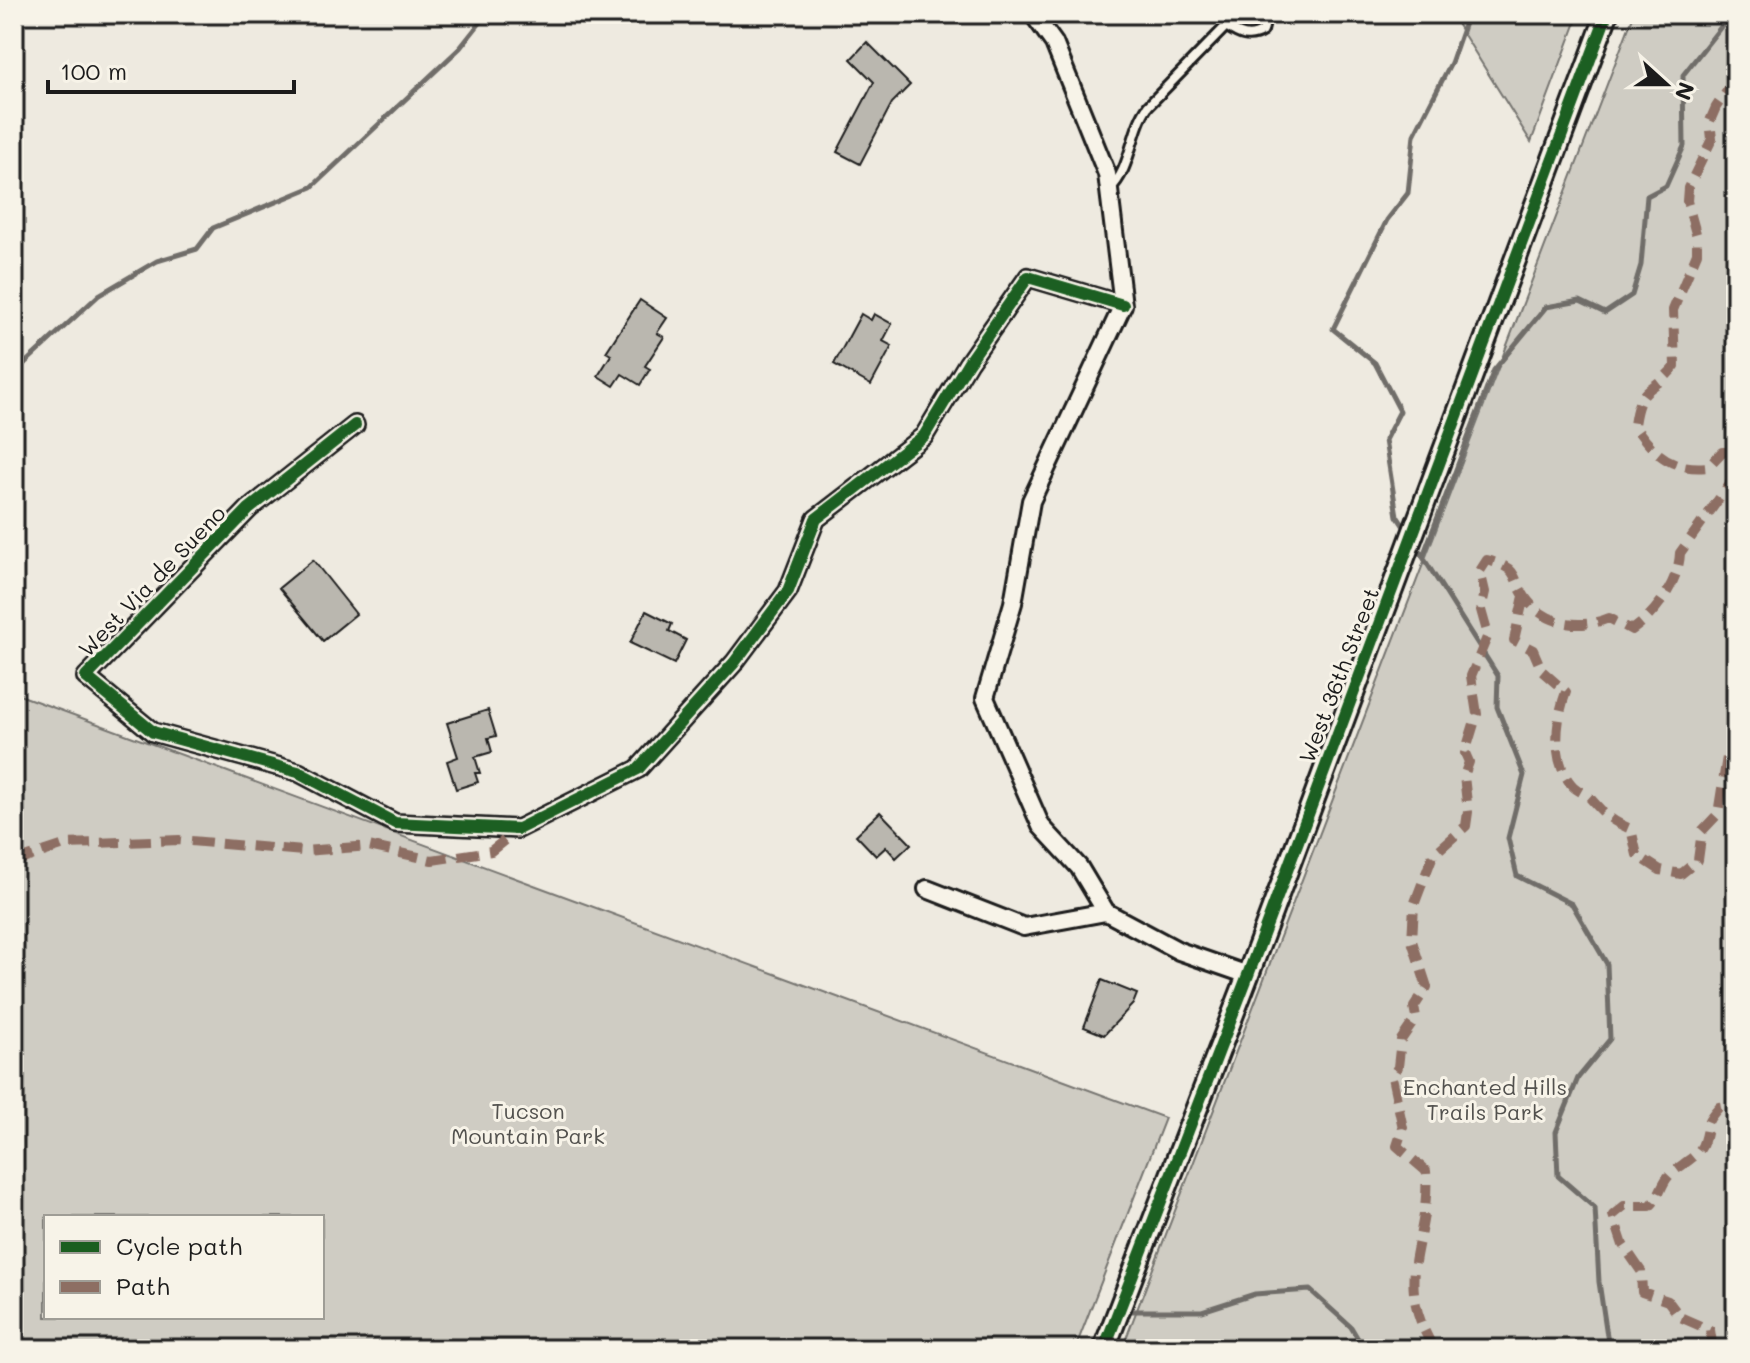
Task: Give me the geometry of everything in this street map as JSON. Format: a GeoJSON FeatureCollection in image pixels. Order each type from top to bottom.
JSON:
{"type":"FeatureCollection","features":[{"type":"Feature","properties":{"kind":"street"},"geometry":{"type":"LineString","coordinates":[[1033,14],[1054,43],[1107,174],[1123,305],[1031,501],[1013,603],[985,698],[1041,826],[1079,867],[1106,912],[1179,951],[1248,975]]}},
{"type":"Feature","properties":{"kind":"street","name":"West 36th Street"},"geometry":{"type":"LineString","coordinates":[[1104,1349],[1248,975],[1607,14]]}},
{"type":"Feature","properties":{"kind":"street","name":"West Via de Sueno"},"geometry":{"type":"LineString","coordinates":[[355,425],[249,509],[86,677],[153,732],[298,772],[395,823],[514,831],[638,769],[734,663],[788,591],[816,519],[924,436],[968,363],[1028,277],[1123,305]]}},
{"type":"Feature","properties":{"kind":"street"},"geometry":{"type":"LineString","coordinates":[[927,889],[1024,927],[1106,912]]}},
{"type":"Feature","properties":{"kind":"lane"},"geometry":{"type":"LineString","coordinates":[[1109,191],[1119,178],[1141,116],[1238,14]]}},
{"type":"Feature","properties":{"kind":"lane"},"geometry":{"type":"LineString","coordinates":[[1226,26],[1243,36],[1253,36],[1263,31],[1267,14]]}},
{"type":"Feature","properties":{"kind":"green space"},"geometry":{"type":"Polygon","coordinates":[[[1451,14],[1579,14],[1531,142],[1451,14]]]}},
{"type":"Feature","properties":{"kind":"green space","name":"Enchanted Hills Trails Park"},"geometry":{"type":"Polygon","coordinates":[[[1634,14],[1736,14],[1736,1349],[1122,1349],[1634,14]]]}},
{"type":"Feature","properties":{"kind":"green space","name":"Tucson Mountain Park"},"geometry":{"type":"Polygon","coordinates":[[[14,693],[1165,1118],[1075,1349],[14,1349],[14,693]]]}},
{"type":"Feature","properties":{"kind":"building"},"geometry":{"type":"Polygon","coordinates":[[[867,42],[910,85],[892,103],[860,164],[837,152],[874,82],[851,59],[867,42]]]}},
{"type":"Feature","properties":{"kind":"building"},"geometry":{"type":"Polygon","coordinates":[[[640,300],[667,318],[657,333],[664,337],[645,366],[650,369],[640,385],[622,374],[614,386],[598,376],[611,355],[606,352],[640,300]]]}},
{"type":"Feature","properties":{"kind":"building"},"geometry":{"type":"Polygon","coordinates":[[[861,314],[871,320],[874,314],[892,324],[883,341],[892,346],[871,385],[834,364],[861,314]]]}},
{"type":"Feature","properties":{"kind":"building"},"geometry":{"type":"Polygon","coordinates":[[[313,560],[356,614],[323,641],[279,588],[313,560]]]}},
{"type":"Feature","properties":{"kind":"building"},"geometry":{"type":"Polygon","coordinates":[[[646,611],[672,624],[669,631],[686,640],[674,664],[630,643],[646,611]]]}},
{"type":"Feature","properties":{"kind":"building"},"geometry":{"type":"Polygon","coordinates":[[[488,710],[496,736],[488,738],[492,752],[475,757],[480,773],[475,773],[478,782],[456,789],[447,761],[458,757],[447,723],[488,710]]]}},
{"type":"Feature","properties":{"kind":"building"},"geometry":{"type":"Polygon","coordinates":[[[880,812],[911,844],[896,858],[886,847],[876,856],[856,835],[880,812]]]}},
{"type":"Feature","properties":{"kind":"building"},"geometry":{"type":"Polygon","coordinates":[[[1102,980],[1137,994],[1133,1004],[1104,1035],[1084,1027],[1102,980]]]}},
{"type":"Feature","properties":{"kind":"waterway"},"geometry":{"type":"LineString","coordinates":[[14,373],[99,295],[157,261],[197,249],[213,228],[312,187],[460,48],[487,14]]}},
{"type":"Feature","properties":{"kind":"waterway"},"geometry":{"type":"LineString","coordinates":[[1407,531],[1397,516],[1385,440],[1400,411],[1375,363],[1333,329],[1387,220],[1408,193],[1414,135],[1451,63],[1468,14]]}},
{"type":"Feature","properties":{"kind":"waterway"},"geometry":{"type":"LineString","coordinates":[[1423,556],[1494,370],[1546,307],[1580,301],[1605,313],[1632,295],[1641,265],[1647,196],[1666,186],[1684,146],[1683,75],[1731,14]]}},
{"type":"Feature","properties":{"kind":"waterway"},"geometry":{"type":"LineString","coordinates":[[1414,543],[1498,676],[1497,707],[1524,775],[1508,838],[1517,876],[1572,904],[1607,964],[1610,1039],[1578,1078],[1556,1132],[1558,1176],[1595,1208],[1599,1282],[1609,1349]]}},
{"type":"Feature","properties":{"kind":"waterway"},"geometry":{"type":"LineString","coordinates":[[1123,1311],[1202,1311],[1255,1294],[1310,1290],[1351,1327],[1364,1349]]}},
{"type":"Feature","properties":{"kind":"marked path"},"geometry":{"type":"LineString","coordinates":[[1736,78],[1716,107],[1710,121],[1712,139],[1688,188],[1687,201],[1697,237],[1697,253],[1673,310],[1675,366],[1644,395],[1634,425],[1656,452],[1684,466],[1708,467],[1722,452],[1736,452]]}},
{"type":"Feature","properties":{"kind":"marked path"},"geometry":{"type":"LineString","coordinates":[[1434,1349],[1421,1323],[1413,1279],[1426,1197],[1426,1171],[1397,1146],[1403,1128],[1392,1077],[1398,1067],[1401,1040],[1416,1018],[1414,1007],[1427,987],[1412,941],[1414,905],[1433,855],[1466,826],[1468,812],[1464,776],[1469,762],[1465,753],[1477,714],[1471,676],[1488,635],[1481,610],[1485,592],[1480,571],[1487,560],[1505,566],[1513,573],[1525,597],[1542,614],[1552,619],[1586,624],[1609,618],[1632,630],[1649,616],[1664,597],[1675,575],[1680,553],[1736,475]]}},
{"type":"Feature","properties":{"kind":"marked path"},"geometry":{"type":"LineString","coordinates":[[1524,596],[1514,640],[1533,650],[1542,671],[1566,692],[1557,739],[1560,763],[1573,786],[1609,817],[1631,829],[1637,855],[1660,870],[1681,874],[1698,860],[1702,831],[1718,814],[1727,757],[1736,742]]}},
{"type":"Feature","properties":{"kind":"marked path"},"geometry":{"type":"LineString","coordinates":[[14,862],[67,844],[179,840],[304,851],[369,846],[432,860],[491,851],[517,830]]}},
{"type":"Feature","properties":{"kind":"marked path"},"geometry":{"type":"LineString","coordinates":[[1713,1349],[1710,1330],[1680,1317],[1668,1301],[1642,1292],[1641,1271],[1623,1245],[1613,1215],[1624,1206],[1650,1206],[1667,1178],[1701,1147],[1709,1121],[1719,1107],[1736,1104]]}},
{"type":"Feature","properties":{"kind":"cycle path"},"geometry":{"type":"LineString","coordinates":[[1104,1349],[1248,975],[1607,14]]}},
{"type":"Feature","properties":{"kind":"cycle path"},"geometry":{"type":"LineString","coordinates":[[355,425],[249,509],[86,677],[153,732],[298,772],[395,823],[518,829],[638,769],[734,663],[788,591],[816,519],[924,436],[968,363],[1028,277],[1123,305]]}}]}
